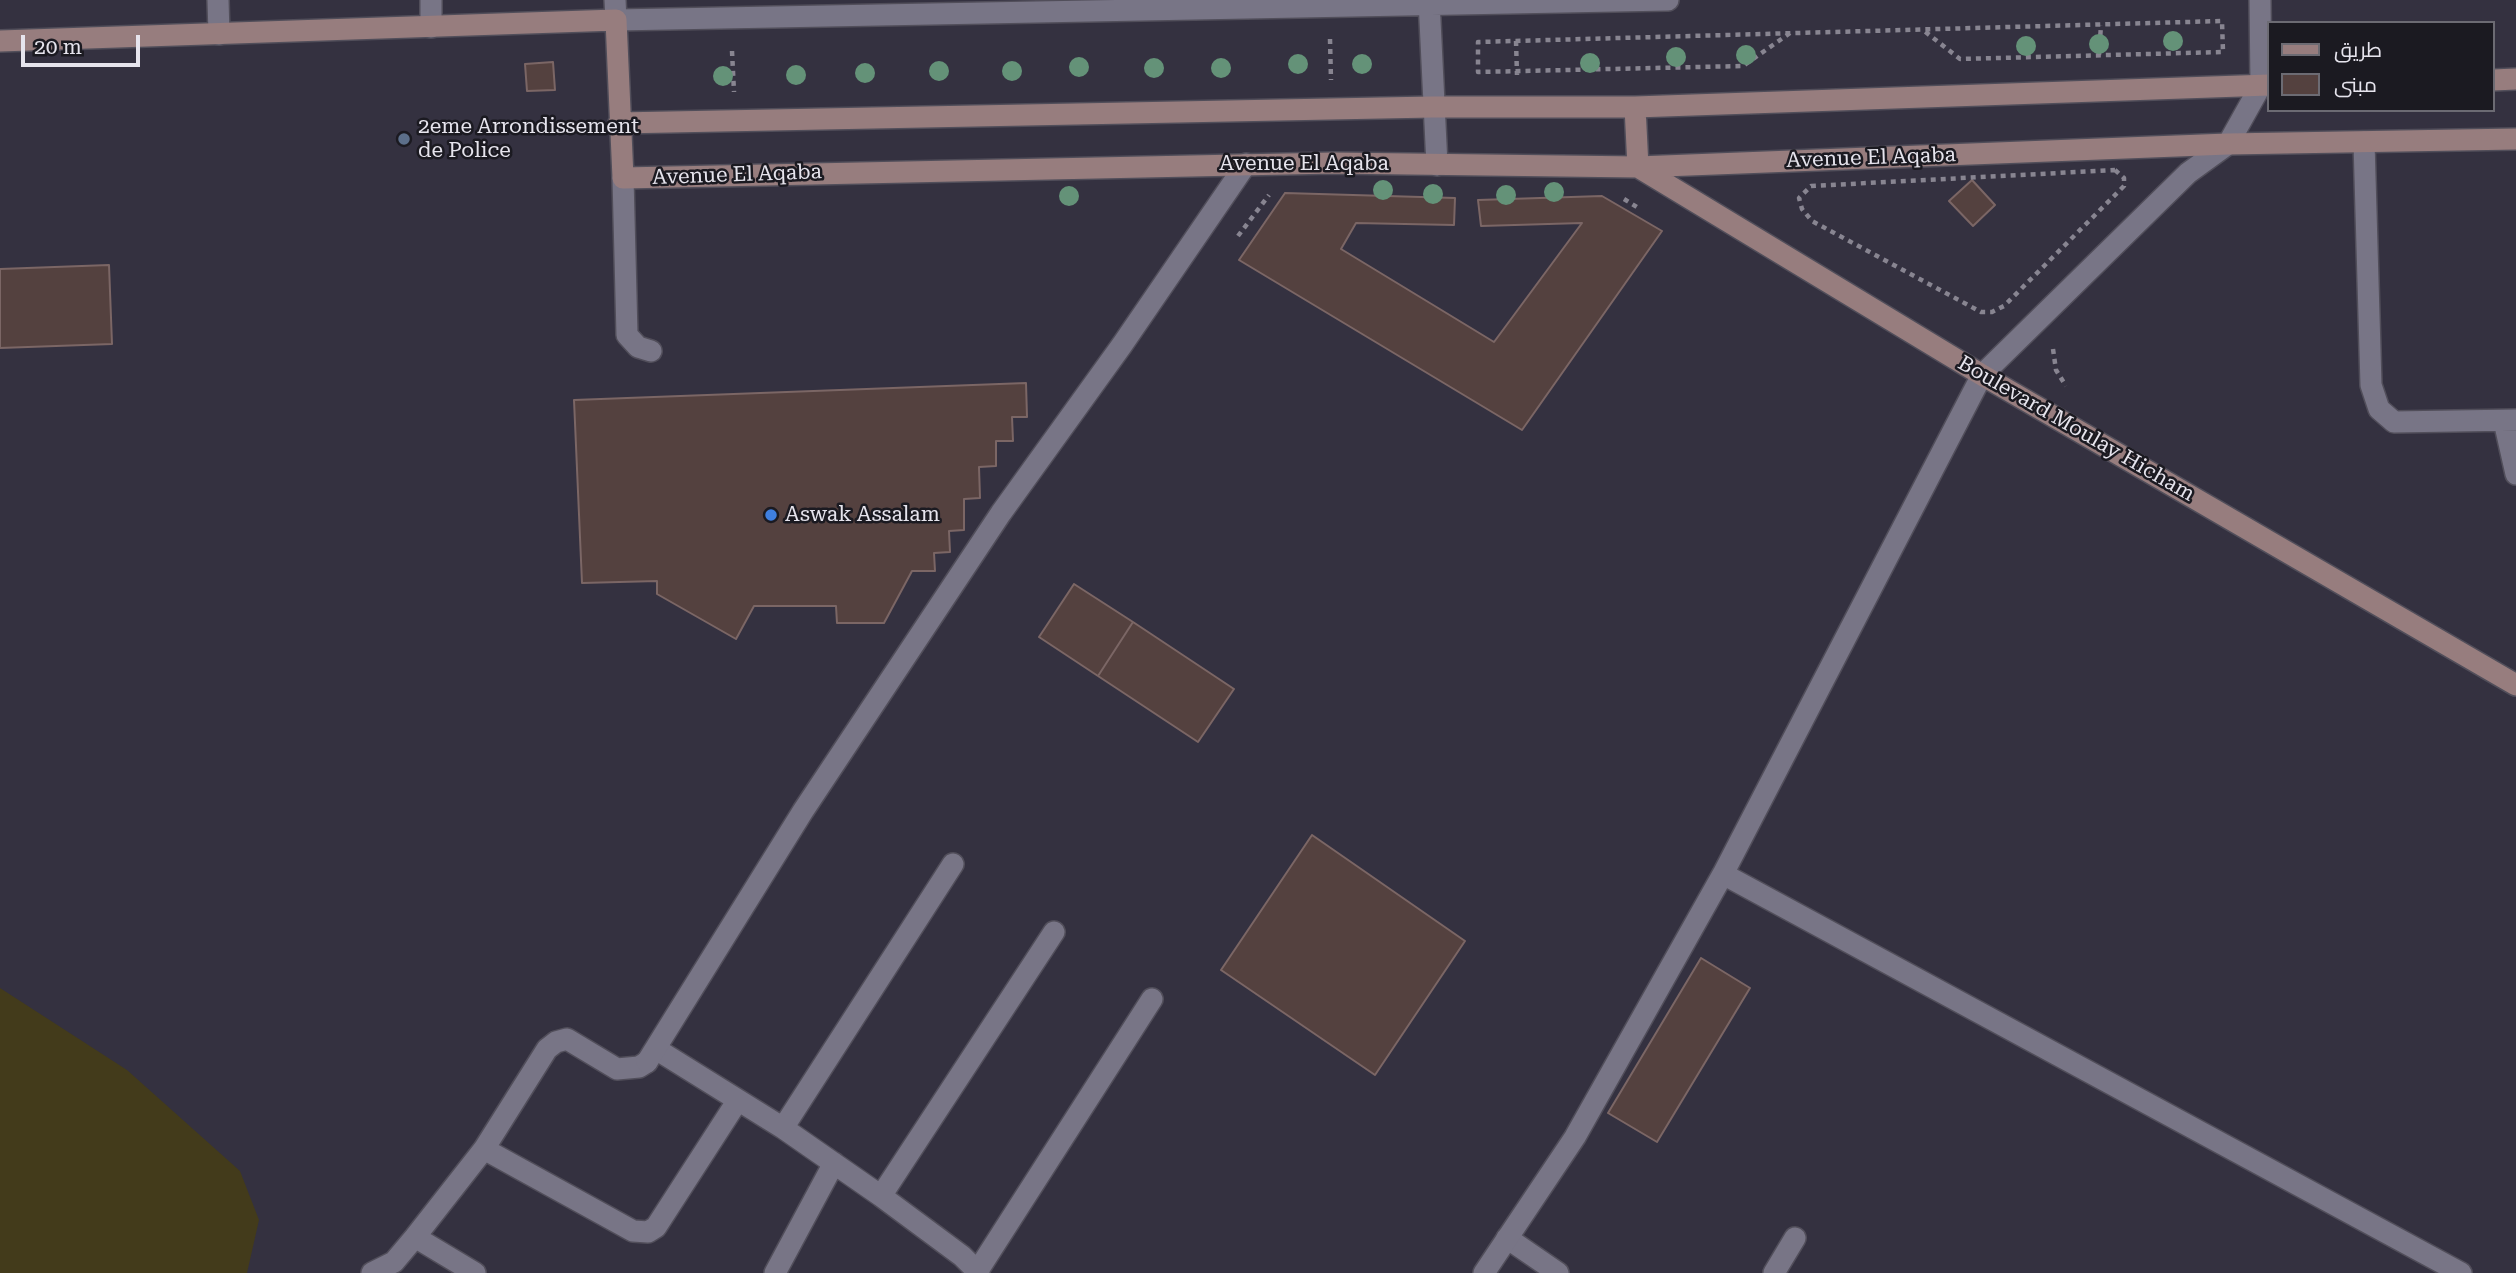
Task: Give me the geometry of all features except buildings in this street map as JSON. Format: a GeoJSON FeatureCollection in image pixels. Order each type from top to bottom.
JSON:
{"type":"FeatureCollection","features":[{"type":"Feature","properties":{"kind":"main road"},"geometry":{"type":"LineString","coordinates":[[0,41],[431,27],[615,10]]}},
{"type":"Feature","properties":{"kind":"main road","name":"Avenue El Aqaba"},"geometry":{"type":"LineString","coordinates":[[615,10],[623,178],[1246,164],[1638,167],[2228,144],[2516,139]]}},
{"type":"Feature","properties":{"kind":"main road"},"geometry":{"type":"LineString","coordinates":[[2495,80],[2516,79]]}},
{"type":"Feature","properties":{"kind":"main road"},"geometry":{"type":"LineString","coordinates":[[619,123],[1432,107],[1635,107],[2265,85]]}},
{"type":"Feature","properties":{"kind":"main road"},"geometry":{"type":"LineString","coordinates":[[1635,107],[1638,167]]}},
{"type":"Feature","properties":{"kind":"main road","name":"Boulevard Moulay Hicham"},"geometry":{"type":"LineString","coordinates":[[1638,167],[1982,375],[2516,685]]}},
{"type":"Feature","properties":{"kind":"street"},"geometry":{"type":"LineString","coordinates":[[218,0],[219,33]]}},
{"type":"Feature","properties":{"kind":"street"},"geometry":{"type":"LineString","coordinates":[[430,0],[431,27]]}},
{"type":"Feature","properties":{"kind":"street"},"geometry":{"type":"LineString","coordinates":[[615,10],[1668,0]]}},
{"type":"Feature","properties":{"kind":"street"},"geometry":{"type":"LineString","coordinates":[[1484,1273],[1575,1137],[1723,874],[1982,375],[2188,173],[2228,144],[2265,85],[2260,0]]}},
{"type":"Feature","properties":{"kind":"street"},"geometry":{"type":"LineString","coordinates":[[1429,3],[1432,107],[1437,165]]}},
{"type":"Feature","properties":{"kind":"street"},"geometry":{"type":"LineString","coordinates":[[2364,142],[2371,385],[2379,409],[2394,422],[2510,420],[2516,474]]}},
{"type":"Feature","properties":{"kind":"street"},"geometry":{"type":"LineString","coordinates":[[372,1273],[394,1262],[415,1237],[484,1149],[547,1049],[556,1042],[567,1040],[617,1069],[627,1069],[651,1056],[796,822],[1001,513],[1122,345],[1246,164]]}},
{"type":"Feature","properties":{"kind":"street"},"geometry":{"type":"LineString","coordinates":[[623,178],[627,335],[638,348],[651,351]]}},
{"type":"Feature","properties":{"kind":"street"},"geometry":{"type":"LineString","coordinates":[[783,1128],[953,864]]}},
{"type":"Feature","properties":{"kind":"street"},"geometry":{"type":"LineString","coordinates":[[1723,874],[2461,1273]]}},
{"type":"Feature","properties":{"kind":"street"},"geometry":{"type":"LineString","coordinates":[[881,1196],[1054,932]]}},
{"type":"Feature","properties":{"kind":"street"},"geometry":{"type":"LineString","coordinates":[[651,1056],[738,1100],[783,1128],[962,1256],[978,1273],[1152,999]]}},
{"type":"Feature","properties":{"kind":"street"},"geometry":{"type":"LineString","coordinates":[[484,1149],[633,1231],[648,1232],[656,1227],[738,1100]]}},
{"type":"Feature","properties":{"kind":"street"},"geometry":{"type":"LineString","coordinates":[[775,1273],[834,1163]]}},
{"type":"Feature","properties":{"kind":"street"},"geometry":{"type":"LineString","coordinates":[[415,1237],[475,1273]]}},
{"type":"Feature","properties":{"kind":"street"},"geometry":{"type":"LineString","coordinates":[[1507,1238],[1558,1273]]}},
{"type":"Feature","properties":{"kind":"street"},"geometry":{"type":"LineString","coordinates":[[1774,1273],[1795,1238]]}},
{"type":"Feature","properties":{"kind":"path"},"geometry":{"type":"LineString","coordinates":[[1790,33],[1743,66],[1478,72],[1478,42],[1790,33],[2101,25],[2222,21],[2223,52],[1960,59],[1923,30]]}},
{"type":"Feature","properties":{"kind":"path"},"geometry":{"type":"LineString","coordinates":[[2099,55],[2101,25]]}},
{"type":"Feature","properties":{"kind":"path"},"geometry":{"type":"LineString","coordinates":[[1316,39],[1344,39]]}},
{"type":"Feature","properties":{"kind":"path"},"geometry":{"type":"LineString","coordinates":[[1330,39],[1331,75]]}},
{"type":"Feature","properties":{"kind":"path"},"geometry":{"type":"LineString","coordinates":[[1516,41],[1517,72]]}},
{"type":"Feature","properties":{"kind":"path"},"geometry":{"type":"LineString","coordinates":[[719,51],[746,50]]}},
{"type":"Feature","properties":{"kind":"path"},"geometry":{"type":"LineString","coordinates":[[732,51],[734,87]]}},
{"type":"Feature","properties":{"kind":"path"},"geometry":{"type":"LineString","coordinates":[[1317,75],[1345,75]]}},
{"type":"Feature","properties":{"kind":"path"},"geometry":{"type":"LineString","coordinates":[[720,87],[748,86]]}},
{"type":"Feature","properties":{"kind":"path"},"geometry":{"type":"LineString","coordinates":[[2115,170],[2124,178],[2124,186],[2004,306],[1992,313],[1981,312],[1812,221],[1802,209],[1800,198],[1811,186],[2115,170]]}},
{"type":"Feature","properties":{"kind":"path"},"geometry":{"type":"LineString","coordinates":[[1230,247],[1275,187]]}},
{"type":"Feature","properties":{"kind":"path"},"geometry":{"type":"LineString","coordinates":[[1619,196],[1643,210]]}},
{"type":"Feature","properties":{"kind":"path"},"geometry":{"type":"LineString","coordinates":[[2053,346],[2056,370],[2068,389]]}},
{"type":"Feature","properties":{"kind":"sand"},"geometry":{"type":"Polygon","coordinates":[[[0,988],[127,1070],[240,1171],[259,1220],[247,1273],[0,1273],[0,988]]]}},
{"type":"Feature","properties":{"kind":"place","name":"2eme Arrondissement de Police"},"geometry":{"type":"Point","coordinates":[404,139]}},
{"type":"Feature","properties":{"kind":"place","name":"Aswak Assalam"},"geometry":{"type":"Point","coordinates":[771,515]}}]}
